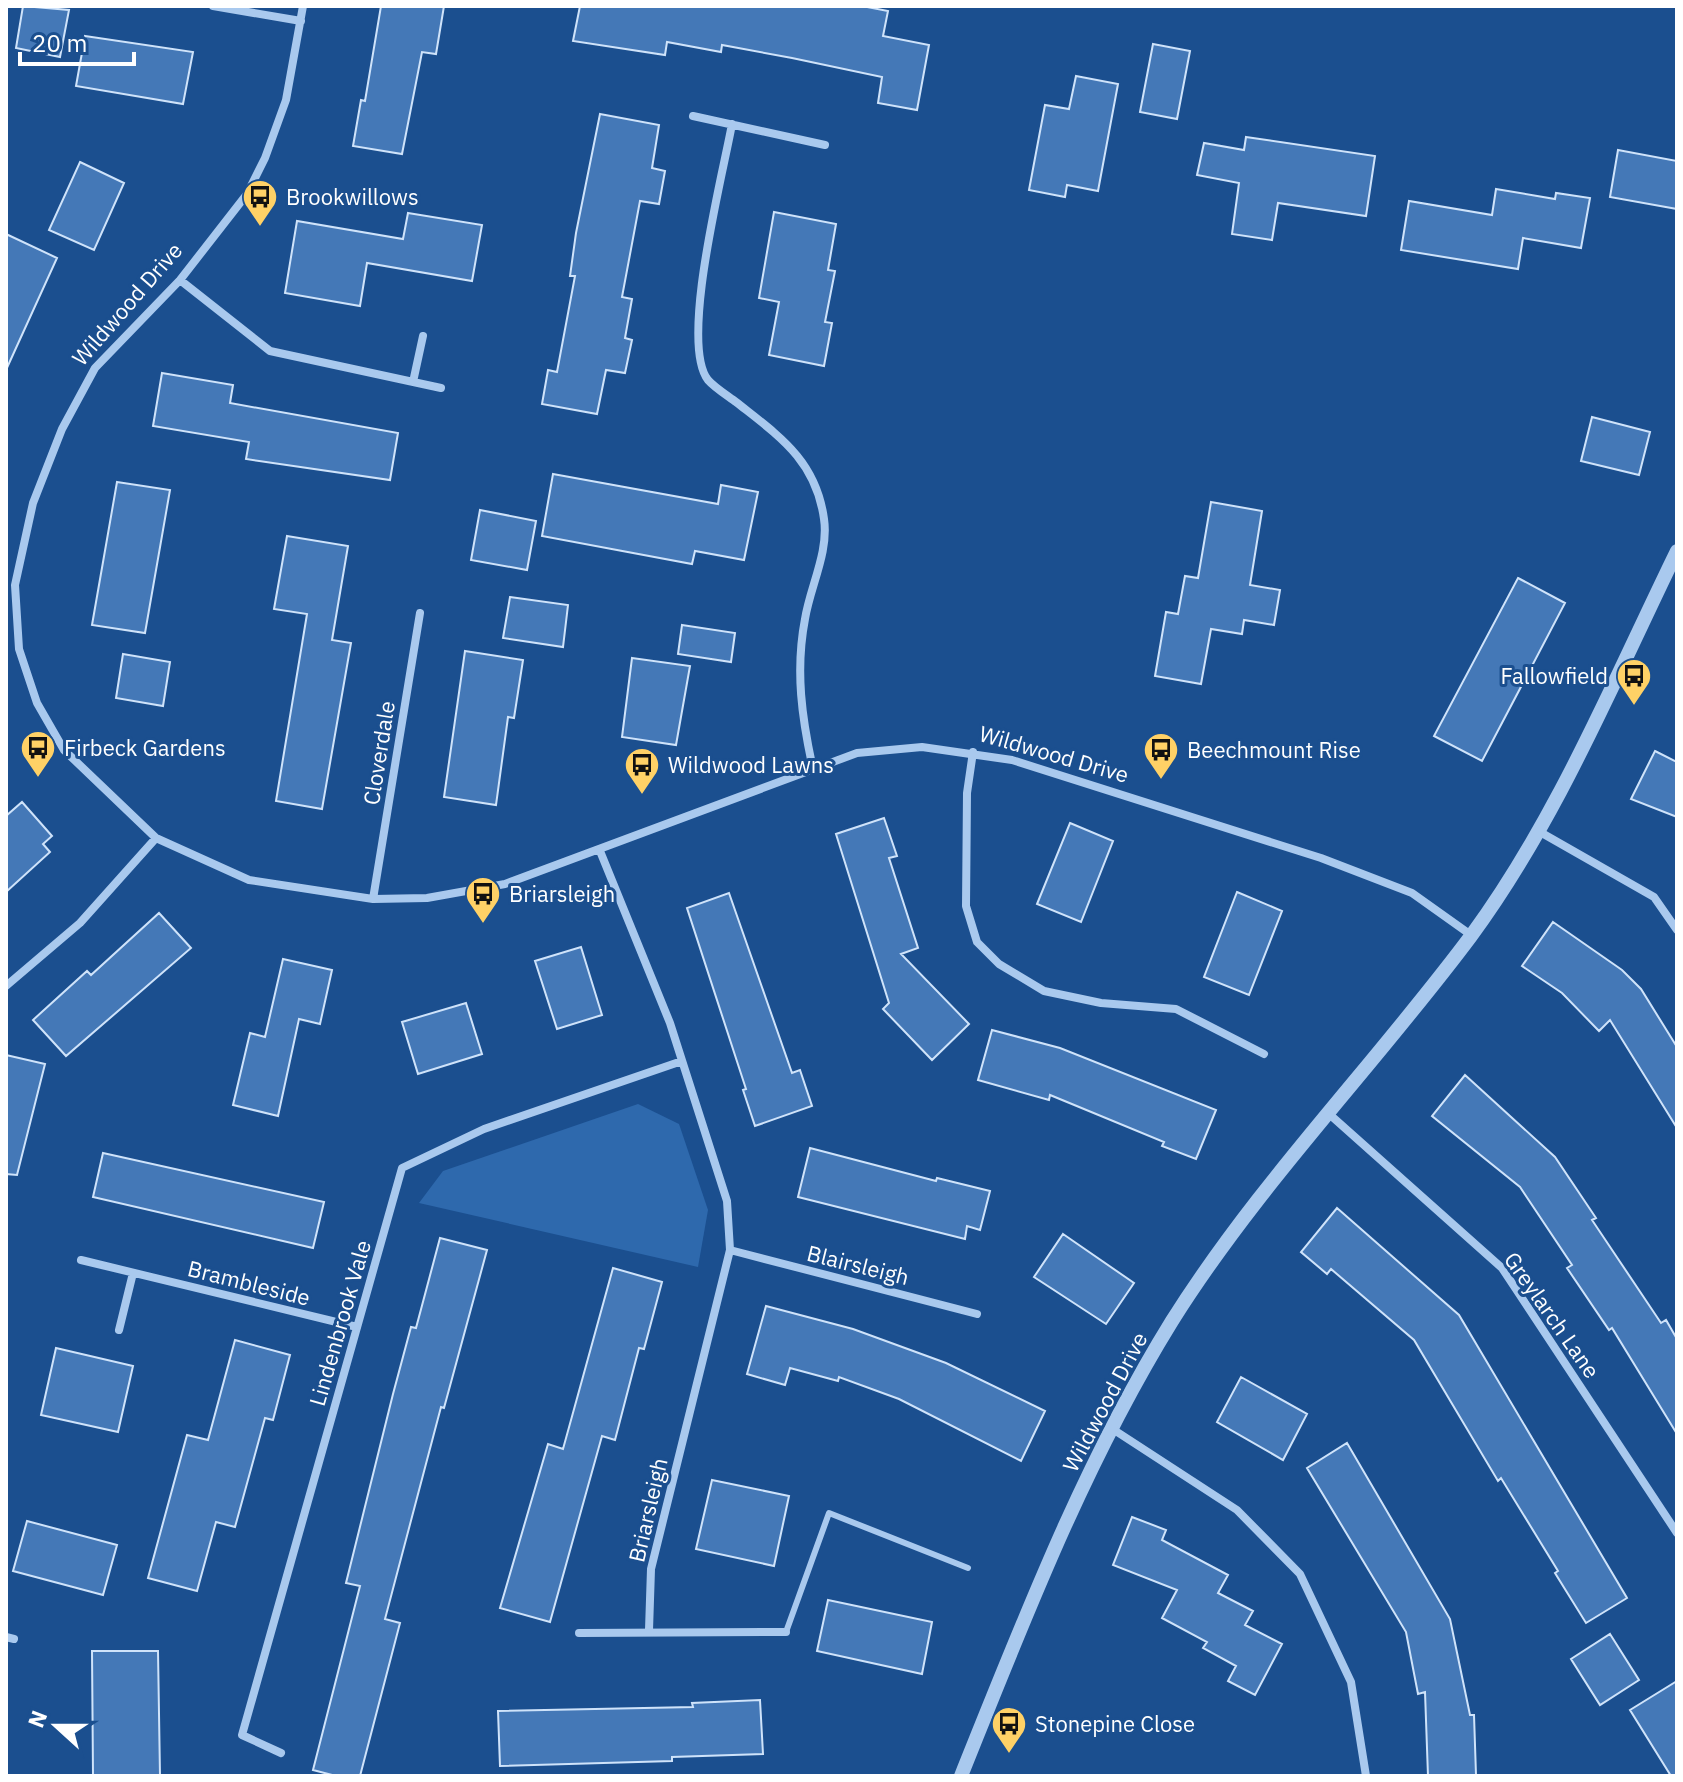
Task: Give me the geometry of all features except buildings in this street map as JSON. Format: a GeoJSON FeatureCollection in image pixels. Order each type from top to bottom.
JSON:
{"type":"FeatureCollection","features":[{"type":"Feature","properties":{"kind":"street"},"geometry":{"type":"LineString","coordinates":[[213,6],[301,21]]}},
{"type":"Feature","properties":{"kind":"street","name":"Wildwood Drive"},"geometry":{"type":"LineString","coordinates":[[303,6],[286,100],[265,158],[247,194],[180,280],[95,368],[69,417],[33,503],[11,585],[19,649],[37,703],[64,750],[156,838],[249,880],[373,899],[427,898],[505,884],[857,753],[922,747],[1012,760],[1321,858],[1412,893],[1471,935]]}},
{"type":"Feature","properties":{"kind":"street"},"geometry":{"type":"LineString","coordinates":[[693,116],[825,145]]}},
{"type":"Feature","properties":{"kind":"street"},"geometry":{"type":"LineString","coordinates":[[732,124],[696,322],[699,357],[707,379],[793,446],[816,484],[825,521],[819,565],[805,619],[800,668],[800,710],[813,769]]}},
{"type":"Feature","properties":{"kind":"street"},"geometry":{"type":"LineString","coordinates":[[180,280],[270,351],[441,388]]}},
{"type":"Feature","properties":{"kind":"street"},"geometry":{"type":"LineString","coordinates":[[413,382],[423,336]]}},
{"type":"Feature","properties":{"kind":"street","name":"Wildwood Drive"},"geometry":{"type":"LineString","coordinates":[[961,1776],[1010,1654],[1111,1428],[1173,1320],[1328,1113],[1471,935],[1540,832],[1677,551]]}},
{"type":"Feature","properties":{"kind":"street","name":"Cloverdale"},"geometry":{"type":"LineString","coordinates":[[373,899],[420,613]]}},
{"type":"Feature","properties":{"kind":"street"},"geometry":{"type":"LineString","coordinates":[[973,752],[967,793],[966,906],[977,942],[999,964],[1044,991],[1101,1003],[1176,1009],[1264,1054]]}},
{"type":"Feature","properties":{"kind":"street"},"geometry":{"type":"LineString","coordinates":[[1540,832],[1654,897],[1677,930]]}},
{"type":"Feature","properties":{"kind":"street"},"geometry":{"type":"LineString","coordinates":[[6,986],[80,923],[156,838]]}},
{"type":"Feature","properties":{"kind":"street","name":"Briarsleigh"},"geometry":{"type":"LineString","coordinates":[[600,851],[682,1061],[727,1201],[730,1250],[651,1569],[649,1630]]}},
{"type":"Feature","properties":{"kind":"street","name":"Lindenbrook Vale"},"geometry":{"type":"LineString","coordinates":[[281,1753],[242,1735],[402,1168],[484,1129],[682,1061]]}},
{"type":"Feature","properties":{"kind":"street","name":"Greylarch Lane"},"geometry":{"type":"LineString","coordinates":[[1328,1113],[1502,1268],[1677,1533]]}},
{"type":"Feature","properties":{"kind":"street","name":"Blairsleigh"},"geometry":{"type":"LineString","coordinates":[[730,1250],[977,1314]]}},
{"type":"Feature","properties":{"kind":"street","name":"Brambleside"},"geometry":{"type":"LineString","coordinates":[[81,1260],[357,1327]]}},
{"type":"Feature","properties":{"kind":"street"},"geometry":{"type":"LineString","coordinates":[[119,1330],[133,1273]]}},
{"type":"Feature","properties":{"kind":"street"},"geometry":{"type":"LineString","coordinates":[[1111,1428],[1237,1510],[1300,1574],[1351,1682],[1366,1776]]}},
{"type":"Feature","properties":{"kind":"street"},"geometry":{"type":"LineString","coordinates":[[579,1633],[649,1630],[786,1632]]}},
{"type":"Feature","properties":{"kind":"lane"},"geometry":{"type":"LineString","coordinates":[[786,1632],[829,1513],[968,1568]]}},
{"type":"Feature","properties":{"kind":"shaded area"},"geometry":{"type":"Polygon","coordinates":[[[638,1104],[679,1124],[708,1210],[698,1267],[419,1203],[443,1171],[638,1104]]]}},
{"type":"Feature","properties":{"kind":"place","name":"Brookwillows"},"geometry":{"type":"Point","coordinates":[260,228]}},
{"type":"Feature","properties":{"kind":"place","name":"Fallowfield"},"geometry":{"type":"Point","coordinates":[1634,707]}},
{"type":"Feature","properties":{"kind":"place","name":"Firbeck Gardens"},"geometry":{"type":"Point","coordinates":[38,779]}},
{"type":"Feature","properties":{"kind":"place","name":"Beechmount Rise"},"geometry":{"type":"Point","coordinates":[1161,781]}},
{"type":"Feature","properties":{"kind":"place","name":"Wildwood Lawns"},"geometry":{"type":"Point","coordinates":[642,796]}},
{"type":"Feature","properties":{"kind":"place","name":"Briarsleigh"},"geometry":{"type":"Point","coordinates":[483,925]}},
{"type":"Feature","properties":{"kind":"place","name":"Stonepine Close"},"geometry":{"type":"Point","coordinates":[1009,1755]}}]}
